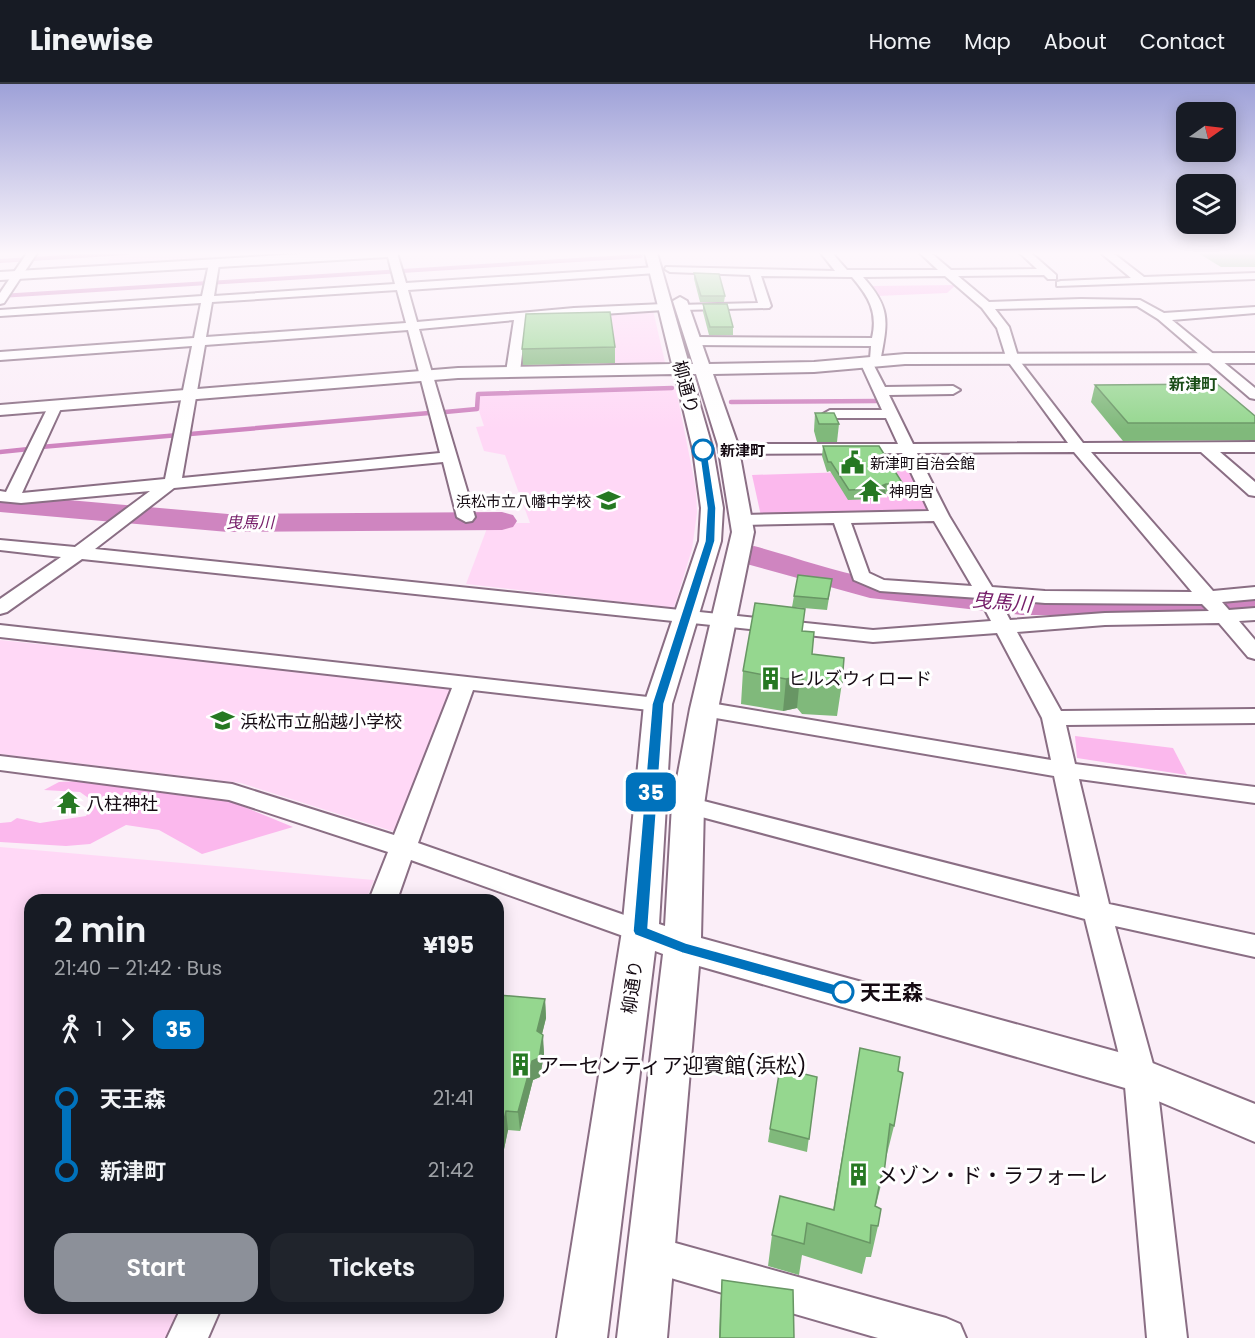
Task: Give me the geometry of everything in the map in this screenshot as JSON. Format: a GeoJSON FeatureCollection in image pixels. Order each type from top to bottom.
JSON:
{"type":"FeatureCollection","features":[{"type":"Feature","properties":{"kind":"street"},"geometry":{"type":"LineString","coordinates":[[0,313],[22,312]]}},
{"type":"Feature","properties":{"kind":"street"},"geometry":{"type":"LineString","coordinates":[[0,608],[80,552],[172,481],[205,312]]}},
{"type":"Feature","properties":{"kind":"street"},"geometry":{"type":"LineString","coordinates":[[409,312],[466,517]]}},
{"type":"Feature","properties":{"kind":"street"},"geometry":{"type":"LineString","coordinates":[[0,356],[413,326],[470,316],[596,312]]}},
{"type":"Feature","properties":{"kind":"street","name":"柳通り"},"geometry":{"type":"LineString","coordinates":[[642,1338],[682,947],[688,805],[704,709],[743,532],[743,520],[728,448],[675,312]]}},
{"type":"Feature","properties":{"kind":"street"},"geometry":{"type":"LineString","coordinates":[[878,312],[882,320],[878,342],[870,362],[879,391],[940,516],[1053,718],[1097,912],[1140,1075],[1167,1338]]}},
{"type":"Feature","properties":{"kind":"street"},"geometry":{"type":"LineString","coordinates":[[990,312],[1003,327],[1013,360],[1079,448],[1213,607],[1255,653]]}},
{"type":"Feature","properties":{"kind":"street"},"geometry":{"type":"LineString","coordinates":[[1154,312],[1255,395]]}},
{"type":"Feature","properties":{"kind":"street"},"geometry":{"type":"LineString","coordinates":[[1162,316],[1231,312]]}},
{"type":"Feature","properties":{"kind":"street"},"geometry":{"type":"LineString","coordinates":[[513,372],[520,316]]}},
{"type":"Feature","properties":{"kind":"street"},"geometry":{"type":"LineString","coordinates":[[0,410],[427,376],[693,360],[878,342]]}},
{"type":"Feature","properties":{"kind":"street"},"geometry":{"type":"LineString","coordinates":[[693,360],[814,367],[870,362],[1255,358]]}},
{"type":"Feature","properties":{"kind":"street","name":"柳通り"},"geometry":{"type":"LineString","coordinates":[[582,1338],[640,931],[658,704],[710,541],[712,522],[693,360]]}},
{"type":"Feature","properties":{"kind":"street"},"geometry":{"type":"LineString","coordinates":[[879,391],[953,390]]}},
{"type":"Feature","properties":{"kind":"street"},"geometry":{"type":"LineString","coordinates":[[6,497],[55,406]]}},
{"type":"Feature","properties":{"kind":"street"},"geometry":{"type":"LineString","coordinates":[[830,414],[891,414]]}},
{"type":"Feature","properties":{"kind":"street"},"geometry":{"type":"LineString","coordinates":[[1206,447],[1255,491]]}},
{"type":"Feature","properties":{"kind":"street"},"geometry":{"type":"LineString","coordinates":[[728,448],[1255,447]]}},
{"type":"Feature","properties":{"kind":"street"},"geometry":{"type":"LineString","coordinates":[[6,497],[449,457]]}},
{"type":"Feature","properties":{"kind":"street"},"geometry":{"type":"LineString","coordinates":[[743,520],[940,516]]}},
{"type":"Feature","properties":{"kind":"street"},"geometry":{"type":"LineString","coordinates":[[841,518],[857,569],[867,580],[880,585],[991,605],[1105,619],[1213,607],[1255,593]]}},
{"type":"Feature","properties":{"kind":"street"},"geometry":{"type":"LineString","coordinates":[[0,545],[873,636],[991,605],[1045,597],[1213,607],[1255,614]]}},
{"type":"Feature","properties":{"kind":"street"},"geometry":{"type":"LineString","coordinates":[[0,632],[658,704]]}},
{"type":"Feature","properties":{"kind":"street"},"geometry":{"type":"LineString","coordinates":[[385,894],[465,682]]}},
{"type":"Feature","properties":{"kind":"street"},"geometry":{"type":"LineString","coordinates":[[704,709],[1066,770],[1255,795]]}},
{"type":"Feature","properties":{"kind":"street"},"geometry":{"type":"LineString","coordinates":[[1053,718],[1255,716]]}},
{"type":"Feature","properties":{"kind":"street"},"geometry":{"type":"LineString","coordinates":[[0,763],[232,792],[403,846],[682,947],[1140,1075],[1255,1124]]}},
{"type":"Feature","properties":{"kind":"street"},"geometry":{"type":"LineString","coordinates":[[688,805],[1097,912],[1255,946]]}},
{"type":"Feature","properties":{"kind":"street"},"geometry":{"type":"LineString","coordinates":[[650,1254],[946,1338]]}},
{"type":"Feature","properties":{"kind":"street"},"geometry":{"type":"LineString","coordinates":[[187,1338],[199,1314]]}},
{"type":"Feature","properties":{"kind":"shaded area"},"geometry":{"type":"Polygon","coordinates":[[[653,312],[666,367],[520,369],[524,317],[653,312]]]}},
{"type":"Feature","properties":{"kind":"shaded area","name":"浜松市立八幡中学校"},"geometry":{"type":"Polygon","coordinates":[[[676,389],[696,489],[697,513],[692,549],[674,608],[466,584],[489,523],[530,523],[505,455],[484,451],[476,427],[484,426],[479,411],[479,395],[676,389]]]}},
{"type":"Feature","properties":{"kind":"shaded area"},"geometry":{"type":"Polygon","coordinates":[[[911,470],[932,513],[761,516],[752,475],[911,470]]]}},
{"type":"Feature","properties":{"kind":"shaded area","name":"浜松市立船越小学校"},"geometry":{"type":"Polygon","coordinates":[[[0,640],[457,688],[400,829],[395,832],[241,783],[0,754],[0,640]]]}},
{"type":"Feature","properties":{"kind":"shaded area"},"geometry":{"type":"Polygon","coordinates":[[[1075,736],[1173,748],[1187,775],[1077,758],[1075,736]]]}},
{"type":"Feature","properties":{"kind":"shaded area"},"geometry":{"type":"Polygon","coordinates":[[[100,780],[178,795],[227,800],[293,827],[202,854],[159,830],[126,825],[90,844],[66,846],[0,842],[0,823],[11,822],[17,818],[40,823],[86,816],[94,802],[80,792],[44,790],[59,782],[100,780]]]}},
{"type":"Feature","properties":{"kind":"shaded area"},"geometry":{"type":"Polygon","coordinates":[[[0,847],[374,880],[368,894],[24,894],[24,1314],[188,1314],[176,1338],[0,1338],[0,847]]]}},
{"type":"Feature","properties":{"kind":"building"},"geometry":{"type":"Polygon","coordinates":[[[610,312],[615,347],[522,349],[526,314],[610,312]]]}},
{"type":"Feature","properties":{"kind":"building"},"geometry":{"type":"Polygon","coordinates":[[[705,312],[729,312],[733,327],[710,327],[705,312]]]}},
{"type":"Feature","properties":{"kind":"building"},"geometry":{"type":"Polygon","coordinates":[[[1217,384],[1255,416],[1255,423],[1128,423],[1095,385],[1217,384]]]}},
{"type":"Feature","properties":{"kind":"building"},"geometry":{"type":"Polygon","coordinates":[[[815,413],[834,413],[839,424],[819,424],[815,413]]]}},
{"type":"Feature","properties":{"kind":"building"},"geometry":{"type":"Polygon","coordinates":[[[823,446],[879,446],[903,484],[886,484],[874,489],[849,490],[831,462],[828,462],[823,446]]]}},
{"type":"Feature","properties":{"kind":"building"},"geometry":{"type":"Polygon","coordinates":[[[798,575],[832,579],[828,599],[794,596],[798,575]]]}},
{"type":"Feature","properties":{"kind":"building"},"geometry":{"type":"Polygon","coordinates":[[[755,603],[805,609],[802,631],[814,632],[812,654],[844,658],[842,683],[805,682],[800,676],[786,679],[743,671],[755,603]]]}},
{"type":"Feature","properties":{"kind":"building","name":"アーセンティア迎賓館(浜松)"},"geometry":{"type":"Polygon","coordinates":[[[504,996],[545,999],[537,1031],[543,1035],[539,1058],[532,1061],[518,1112],[506,1111],[504,1120],[504,996]]]}},
{"type":"Feature","properties":{"kind":"building","name":"メゾン・ド・ラフォーレ"},"geometry":{"type":"Polygon","coordinates":[[[860,1048],[900,1057],[898,1071],[903,1073],[894,1126],[890,1124],[884,1173],[882,1172],[875,1206],[881,1209],[878,1226],[871,1225],[870,1243],[807,1223],[804,1244],[772,1235],[780,1196],[834,1210],[860,1048]]]}},
{"type":"Feature","properties":{"kind":"building"},"geometry":{"type":"Polygon","coordinates":[[[780,1068],[817,1077],[809,1139],[770,1129],[780,1068]]]}},
{"type":"Feature","properties":{"kind":"building"},"geometry":{"type":"Polygon","coordinates":[[[722,1280],[793,1290],[794,1338],[720,1338],[722,1280]]]}},
{"type":"Feature","properties":{"kind":"waterway"},"geometry":{"type":"LineString","coordinates":[[445,412],[477,409],[478,394],[672,388]]}},
{"type":"Feature","properties":{"kind":"waterway"},"geometry":{"type":"LineString","coordinates":[[731,402],[878,401]]}},
{"type":"Feature","properties":{"kind":"waterway"},"geometry":{"type":"LineString","coordinates":[[41,447],[429,413]]}},
{"type":"Feature","properties":{"kind":"waterway"},"geometry":{"type":"LineString","coordinates":[[0,452],[29,449]]}},
{"type":"Feature","properties":{"kind":"waterway","name":"曳馬川"},"geometry":{"type":"LineString","coordinates":[[0,503],[228,523],[502,521]]}},
{"type":"Feature","properties":{"kind":"waterway","name":"曳馬川"},"geometry":{"type":"LineString","coordinates":[[754,556],[870,588],[1022,605],[1171,606],[1255,602]]}},
{"type":"Feature","properties":{"kind":"bus line","name":"35"},"geometry":{"type":"LineString","coordinates":[[703,450],[712,508],[710,541],[658,704],[640,931],[682,947],[843,992]]}},
{"type":"Feature","properties":{"kind":"place","name":"新津町"},"geometry":{"type":"Point","coordinates":[703,450]}},
{"type":"Feature","properties":{"kind":"place","name":"新津町自治会館"},"geometry":{"type":"Point","coordinates":[852,463]}},
{"type":"Feature","properties":{"kind":"place","name":"神明宮"},"geometry":{"type":"Point","coordinates":[871,491]}},
{"type":"Feature","properties":{"kind":"place","name":"浜松市立八幡中学校"},"geometry":{"type":"Point","coordinates":[609,501]}},
{"type":"Feature","properties":{"kind":"place","name":"ヒルズウィロード"},"geometry":{"type":"Point","coordinates":[770,678]}},
{"type":"Feature","properties":{"kind":"place","name":"浜松市立船越小学校"},"geometry":{"type":"Point","coordinates":[222,721]}},
{"type":"Feature","properties":{"kind":"place","name":"八柱神社"},"geometry":{"type":"Point","coordinates":[68,803]}},
{"type":"Feature","properties":{"kind":"place","name":"天王森"},"geometry":{"type":"Point","coordinates":[843,992]}},
{"type":"Feature","properties":{"kind":"place","name":"アーセンティア迎賓館(浜松)"},"geometry":{"type":"Point","coordinates":[520,1065]}},
{"type":"Feature","properties":{"kind":"place","name":"メゾン・ド・ラフォーレ"},"geometry":{"type":"Point","coordinates":[859,1175]}},
{"type":"Feature","properties":{"kind":"district","name":"新津町"},"geometry":{"type":"Point","coordinates":[1193,384]}}]}
